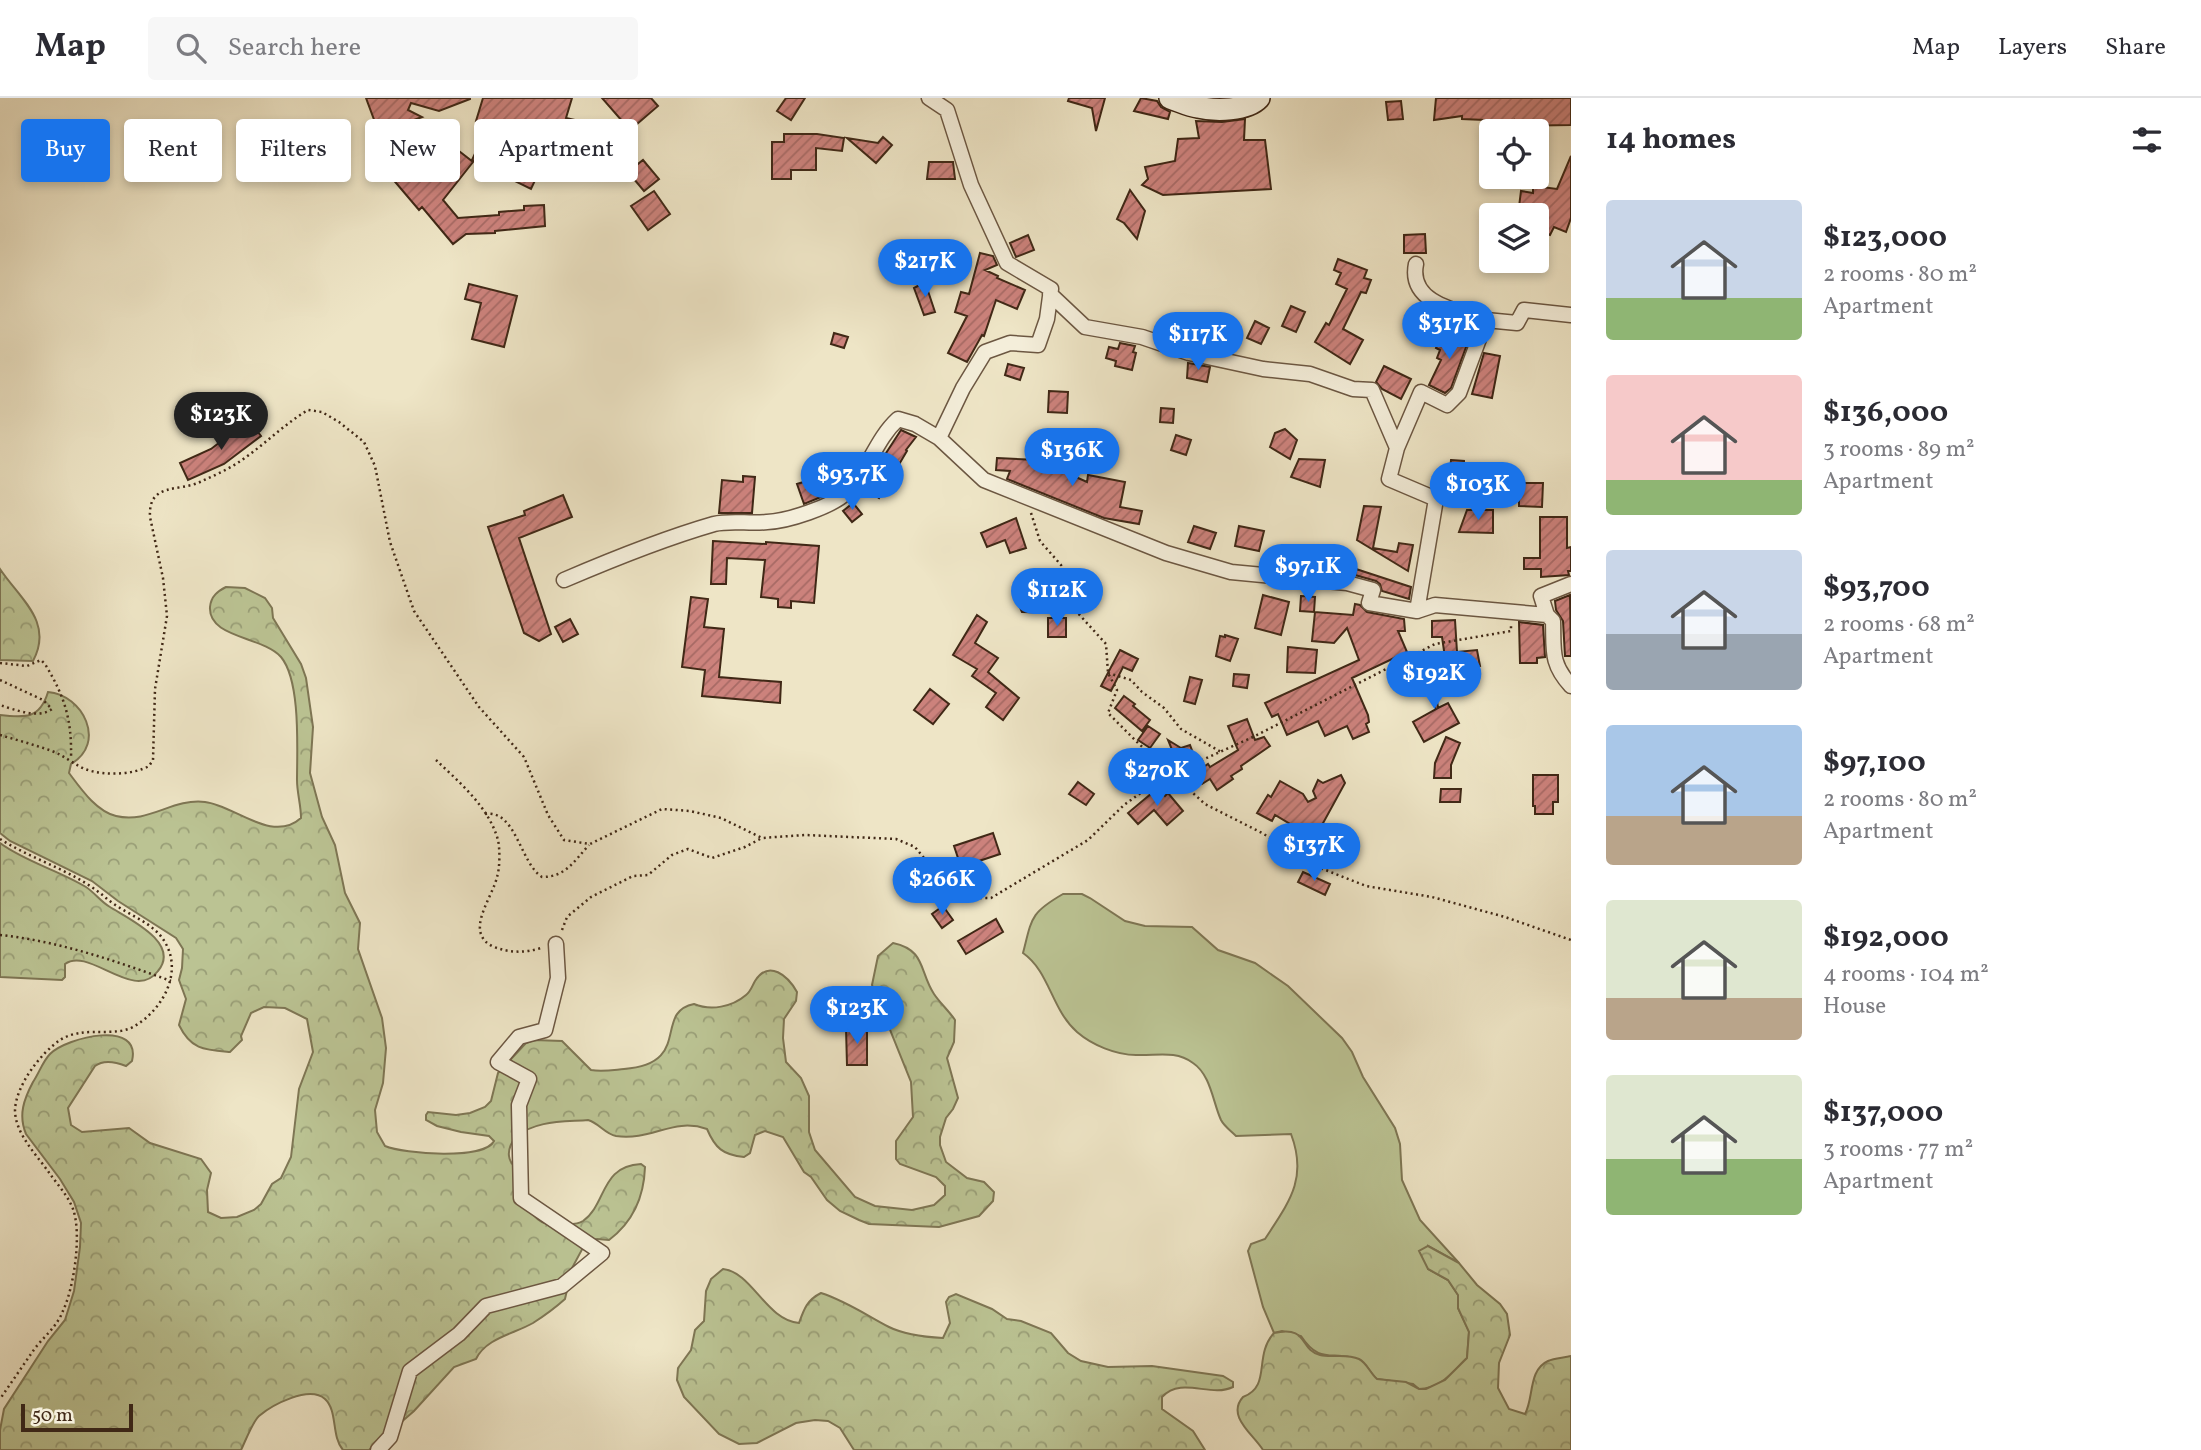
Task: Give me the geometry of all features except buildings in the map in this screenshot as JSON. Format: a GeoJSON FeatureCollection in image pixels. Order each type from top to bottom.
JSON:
{"type":"FeatureCollection","features":[{"type":"Feature","properties":{"kind":"main road"},"geometry":{"type":"LineString","coordinates":[[1170,98],[1198,107],[1227,109],[1256,102],[1259,98]]}},
{"type":"Feature","properties":{"kind":"street"},"geometry":{"type":"LineString","coordinates":[[929,98],[947,110],[971,185],[1007,263],[1051,289],[1047,318],[1038,345],[1010,343],[985,352],[963,388],[939,438]]}},
{"type":"Feature","properties":{"kind":"street"},"geometry":{"type":"LineString","coordinates":[[1416,264],[1413,277],[1421,293],[1444,307],[1486,320],[1517,323],[1524,310],[1571,315]]}},
{"type":"Feature","properties":{"kind":"street"},"geometry":{"type":"LineString","coordinates":[[1050,294],[1085,327],[1142,337],[1189,353],[1262,369],[1311,374],[1353,389],[1372,390],[1397,448]]}},
{"type":"Feature","properties":{"kind":"street"},"geometry":{"type":"LineString","coordinates":[[1417,611],[1436,499],[1389,479],[1397,448],[1421,392],[1447,405],[1460,393],[1486,320]]}},
{"type":"Feature","properties":{"kind":"street"},"geometry":{"type":"LineString","coordinates":[[564,580],[637,549],[718,523],[770,522],[824,506],[845,494],[886,430],[898,419],[915,424],[939,438],[984,480],[1166,553],[1231,572],[1347,583],[1373,590],[1369,603],[1417,611],[1435,605],[1546,615]]}},
{"type":"Feature","properties":{"kind":"street"},"geometry":{"type":"LineString","coordinates":[[1571,584],[1541,596],[1546,615],[1553,621],[1555,658],[1559,673],[1571,686]]}},
{"type":"Feature","properties":{"kind":"street"},"geometry":{"type":"LineString","coordinates":[[379,1450],[390,1437],[410,1371],[458,1335],[486,1306],[562,1286],[602,1253],[521,1198],[519,1105],[529,1080],[498,1062],[519,1037],[545,1030],[558,978],[556,944]]}},
{"type":"Feature","properties":{"kind":"path"},"geometry":{"type":"LineString","coordinates":[[0,735],[71,759],[85,769],[103,773],[145,769],[153,760],[155,689],[167,616],[163,578],[150,517],[149,508],[153,499],[161,492],[196,484],[238,463],[289,421],[308,410],[322,412],[364,442],[375,466],[390,542],[414,611],[479,707],[524,757],[548,815],[564,841],[590,844]]}},
{"type":"Feature","properties":{"kind":"path"},"geometry":{"type":"LineString","coordinates":[[1027,498],[1040,541],[1061,565],[1066,600],[1106,644],[1108,673],[1117,690],[1108,713],[1205,804],[1262,833],[1318,867],[1366,886],[1432,897],[1505,917],[1571,940]]}},
{"type":"Feature","properties":{"kind":"path"},"geometry":{"type":"LineString","coordinates":[[436,760],[465,788],[485,814],[498,840],[498,876],[479,930],[485,943],[506,952],[530,952],[556,944],[567,917],[591,897],[634,876],[648,875],[672,855],[688,849],[712,858],[762,838],[805,835],[896,839],[915,847],[957,898],[990,898],[1088,840],[1124,804],[1160,779],[1221,752],[1435,644],[1511,631],[1513,613]]}},
{"type":"Feature","properties":{"kind":"path"},"geometry":{"type":"LineString","coordinates":[[0,663],[27,666],[41,660],[45,664],[67,706],[71,730],[71,759]]}},
{"type":"Feature","properties":{"kind":"path"},"geometry":{"type":"LineString","coordinates":[[1108,673],[1131,680],[1164,708],[1181,729],[1221,752]]}},
{"type":"Feature","properties":{"kind":"path"},"geometry":{"type":"LineString","coordinates":[[0,680],[43,700],[52,709],[41,714],[0,705]]}},
{"type":"Feature","properties":{"kind":"path"},"geometry":{"type":"LineString","coordinates":[[485,814],[494,813],[504,818],[542,877],[562,874],[590,844],[662,809],[690,811],[721,818],[762,838]]}},
{"type":"Feature","properties":{"kind":"path"},"geometry":{"type":"LineString","coordinates":[[0,839],[86,882],[116,906],[152,928],[163,939],[172,965],[171,981],[164,996],[157,1006],[133,1027],[126,1030],[82,1033],[60,1040],[37,1065],[19,1091],[15,1111],[19,1129],[71,1205],[76,1220],[77,1240],[72,1278],[62,1315],[0,1399]]}},
{"type":"Feature","properties":{"kind":"path"},"geometry":{"type":"LineString","coordinates":[[0,935],[120,963],[171,981]]}},
{"type":"Feature","properties":{"kind":"green space"},"geometry":{"type":"Polygon","coordinates":[[[0,569],[25,601],[37,623],[40,634],[33,661],[0,660],[0,569]]]}},
{"type":"Feature","properties":{"kind":"green space"},"geometry":{"type":"Polygon","coordinates":[[[226,587],[245,588],[265,598],[306,678],[313,727],[310,773],[322,817],[335,845],[345,893],[360,923],[358,949],[382,1018],[386,1048],[383,1083],[375,1110],[377,1132],[385,1146],[443,1154],[476,1151],[488,1147],[494,1141],[489,1136],[437,1126],[426,1120],[426,1115],[428,1112],[456,1115],[485,1107],[491,1101],[498,1073],[526,1043],[534,1040],[562,1041],[591,1070],[645,1065],[658,1058],[666,1048],[675,1017],[682,1009],[694,1004],[721,1007],[734,1002],[748,993],[760,974],[772,971],[789,980],[797,992],[796,1001],[784,1019],[783,1038],[786,1062],[801,1078],[809,1096],[809,1132],[815,1150],[855,1197],[875,1206],[912,1210],[934,1205],[945,1195],[945,1186],[936,1177],[900,1164],[896,1159],[896,1141],[913,1117],[911,1082],[872,985],[878,956],[893,943],[904,946],[917,956],[934,994],[955,1020],[954,1042],[947,1058],[958,1098],[946,1118],[940,1145],[946,1162],[967,1178],[984,1182],[994,1192],[993,1201],[979,1216],[939,1227],[869,1224],[840,1211],[827,1200],[811,1177],[804,1172],[783,1137],[765,1131],[755,1135],[750,1153],[744,1157],[725,1152],[713,1141],[707,1129],[695,1126],[673,1127],[629,1137],[612,1135],[588,1120],[532,1127],[516,1137],[509,1153],[511,1162],[523,1180],[531,1210],[540,1221],[547,1224],[573,1224],[583,1221],[591,1214],[611,1178],[618,1171],[641,1164],[645,1167],[644,1178],[636,1208],[625,1225],[609,1240],[586,1242],[572,1268],[565,1299],[533,1323],[493,1341],[476,1359],[454,1367],[414,1411],[369,1450],[343,1450],[337,1438],[329,1404],[318,1395],[310,1394],[281,1402],[259,1416],[241,1450],[0,1450],[4,1409],[48,1341],[65,1320],[74,1291],[80,1247],[81,1223],[74,1202],[26,1134],[22,1120],[27,1095],[50,1054],[71,1042],[101,1035],[126,1040],[132,1048],[132,1061],[126,1066],[106,1062],[95,1066],[68,1108],[71,1125],[82,1132],[129,1128],[150,1143],[201,1159],[211,1173],[207,1190],[208,1212],[221,1218],[237,1217],[261,1204],[272,1184],[281,1178],[291,1157],[299,1089],[313,1052],[307,1019],[285,1008],[264,1007],[251,1013],[241,1036],[242,1040],[230,1052],[206,1049],[194,1044],[179,1025],[186,999],[179,980],[183,949],[176,938],[92,881],[10,841],[0,833],[0,715],[30,715],[41,707],[48,692],[61,695],[71,702],[86,721],[88,744],[82,755],[71,764],[69,773],[90,799],[109,813],[128,818],[139,817],[182,804],[205,802],[253,821],[278,827],[290,825],[301,818],[292,682],[281,657],[262,645],[227,631],[212,617],[212,600],[215,594],[226,587]]]}},
{"type":"Feature","properties":{"kind":"green space"},"geometry":{"type":"Polygon","coordinates":[[[0,843],[86,887],[107,905],[150,933],[163,951],[163,961],[158,971],[148,979],[137,981],[75,960],[65,964],[65,977],[62,980],[0,977],[0,843]]]}},
{"type":"Feature","properties":{"kind":"green space"},"geometry":{"type":"Polygon","coordinates":[[[1063,894],[1082,894],[1125,921],[1145,926],[1192,927],[1218,950],[1255,963],[1288,986],[1342,1038],[1395,1128],[1400,1144],[1402,1180],[1420,1220],[1459,1263],[1428,1246],[1428,1269],[1448,1280],[1458,1295],[1458,1308],[1469,1331],[1467,1358],[1446,1379],[1434,1386],[1419,1389],[1413,1384],[1377,1379],[1362,1362],[1344,1356],[1322,1354],[1309,1346],[1301,1336],[1282,1331],[1274,1333],[1263,1307],[1248,1251],[1251,1244],[1265,1239],[1293,1190],[1297,1164],[1291,1134],[1236,1136],[1221,1120],[1208,1082],[1193,1063],[1173,1055],[1128,1055],[1112,1051],[1090,1041],[1068,1023],[1039,970],[1023,953],[1028,932],[1038,912],[1063,894]]]}},
{"type":"Feature","properties":{"kind":"green space"},"geometry":{"type":"Polygon","coordinates":[[[1428,1246],[1459,1263],[1507,1314],[1510,1335],[1499,1363],[1498,1388],[1509,1409],[1525,1414],[1537,1371],[1551,1360],[1571,1356],[1571,1450],[1263,1450],[1243,1425],[1238,1411],[1243,1397],[1257,1386],[1264,1351],[1274,1333],[1293,1332],[1313,1352],[1325,1356],[1354,1357],[1364,1363],[1377,1379],[1406,1382],[1419,1389],[1426,1389],[1445,1380],[1467,1358],[1469,1332],[1458,1308],[1458,1295],[1448,1280],[1428,1269],[1419,1251],[1428,1246]]]}},
{"type":"Feature","properties":{"kind":"green space"},"geometry":{"type":"Polygon","coordinates":[[[723,1269],[742,1278],[777,1314],[799,1323],[807,1305],[821,1293],[895,1330],[943,1338],[950,1323],[946,1302],[956,1294],[992,1309],[1007,1319],[1021,1321],[1051,1333],[1068,1353],[1081,1361],[1108,1367],[1152,1366],[1223,1376],[1233,1382],[1233,1387],[1224,1390],[1178,1388],[1162,1397],[1162,1409],[1193,1431],[1205,1450],[854,1450],[840,1428],[828,1421],[815,1420],[796,1423],[757,1443],[739,1444],[719,1434],[684,1397],[677,1380],[678,1368],[691,1350],[695,1330],[704,1321],[706,1291],[711,1279],[723,1269]]]}}]}
